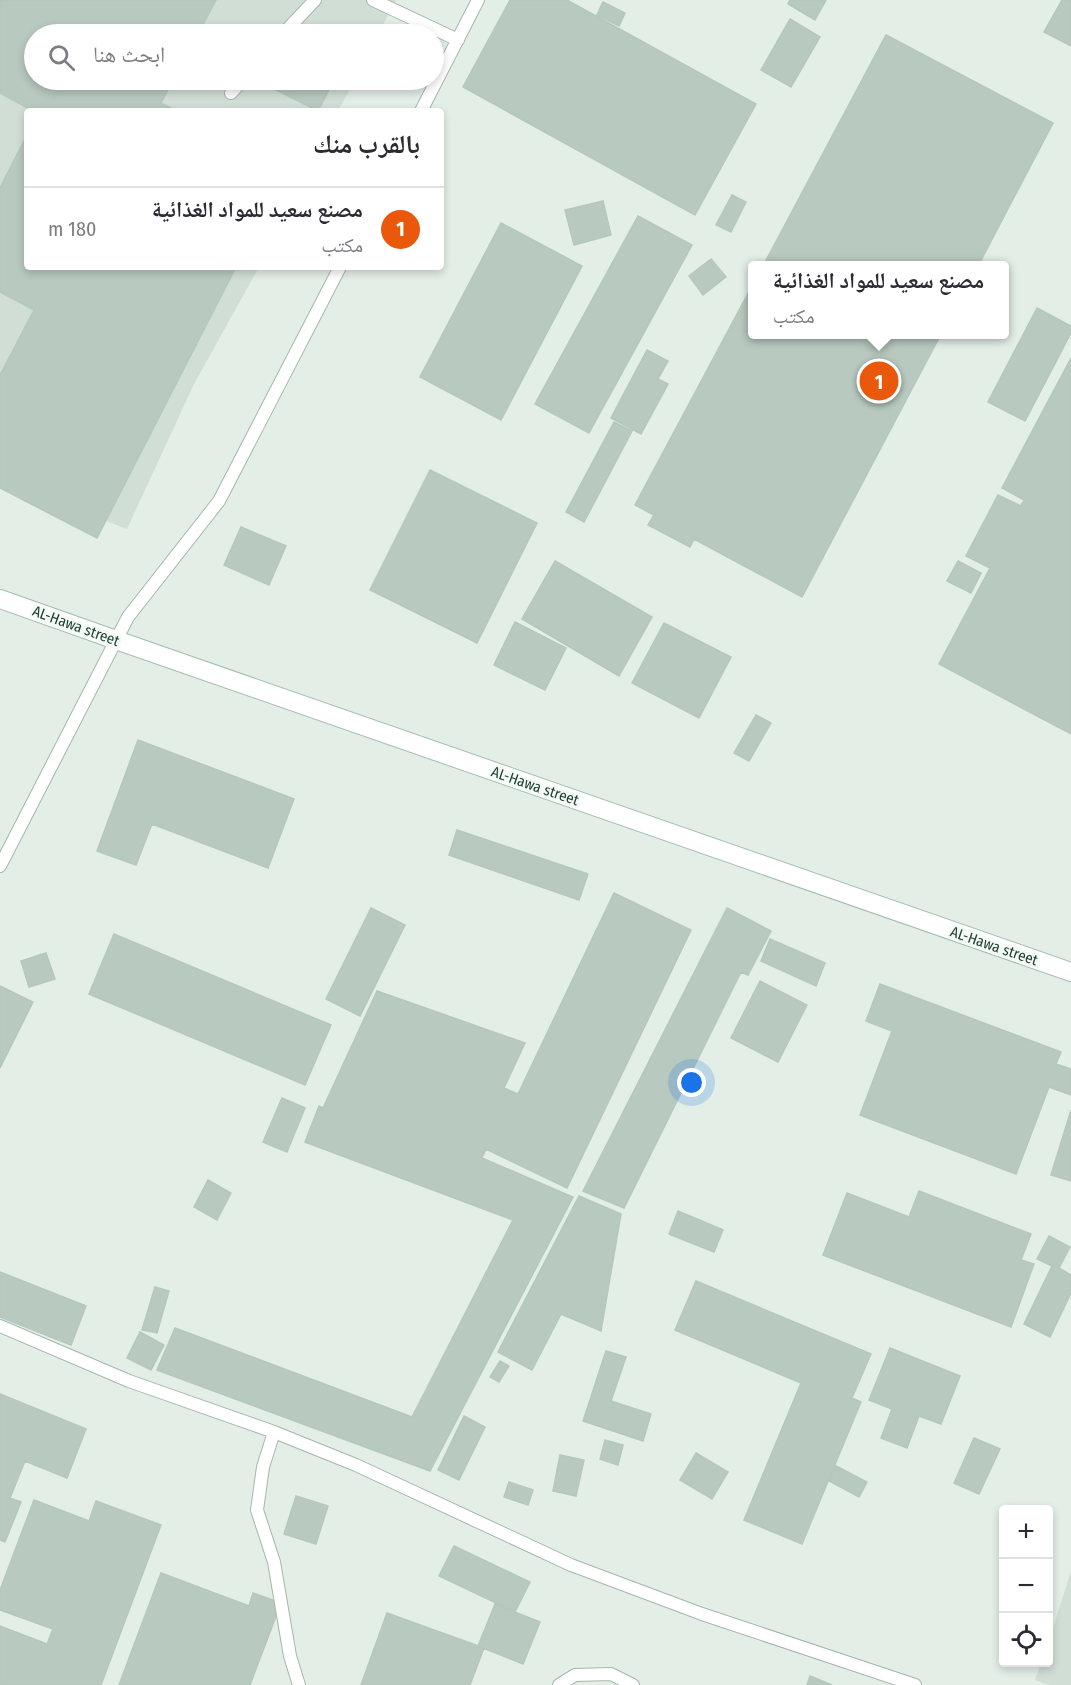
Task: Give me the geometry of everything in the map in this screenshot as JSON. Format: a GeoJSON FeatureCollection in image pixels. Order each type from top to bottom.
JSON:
{"type":"FeatureCollection","features":[{"type":"Feature","properties":{"kind":"street","name":"AL-Hawa street"},"geometry":{"type":"LineString","coordinates":[[0,599],[1071,972]]}},
{"type":"Feature","properties":{"kind":"lane"},"geometry":{"type":"LineString","coordinates":[[292,24],[315,0]]}},
{"type":"Feature","properties":{"kind":"lane"},"geometry":{"type":"LineString","coordinates":[[373,0],[424,24]]}},
{"type":"Feature","properties":{"kind":"lane"},"geometry":{"type":"LineString","coordinates":[[444,67],[478,0]]}},
{"type":"Feature","properties":{"kind":"lane"},"geometry":{"type":"LineString","coordinates":[[444,33],[458,40]]}},
{"type":"Feature","properties":{"kind":"lane"},"geometry":{"type":"LineString","coordinates":[[231,93],[234,90]]}},
{"type":"Feature","properties":{"kind":"lane"},"geometry":{"type":"LineString","coordinates":[[423,108],[432,90]]}},
{"type":"Feature","properties":{"kind":"lane"},"geometry":{"type":"LineString","coordinates":[[0,866],[128,617],[219,501],[338,270]]}},
{"type":"Feature","properties":{"kind":"lane"},"geometry":{"type":"LineString","coordinates":[[0,1326],[129,1381],[274,1432],[356,1465],[571,1565],[702,1614],[915,1685]]}},
{"type":"Feature","properties":{"kind":"lane"},"geometry":{"type":"LineString","coordinates":[[274,1432],[263,1467],[257,1510],[274,1562],[290,1656],[299,1685]]}},
{"type":"Feature","properties":{"kind":"lane"},"geometry":{"type":"LineString","coordinates":[[559,1685],[575,1675],[611,1674],[633,1685]]}},
{"type":"Feature","properties":{"kind":"shaded area"},"geometry":{"type":"Polygon","coordinates":[[[0,0],[396,0],[383,24],[24,24],[24,90],[350,90],[340,108],[53,108],[0,79],[0,0]]]}},
{"type":"Feature","properties":{"kind":"shaded area"},"geometry":{"type":"Polygon","coordinates":[[[0,92],[29,108],[24,108],[24,270],[257,270],[194,384],[127,529],[0,481],[0,92]]]}},
{"type":"Feature","properties":{"kind":"shaded area"},"geometry":{"type":"Polygon","coordinates":[[[1071,1571],[1071,1685],[1049,1685],[1035,1680],[1040,1667],[1053,1667],[1053,1627],[1071,1571]]]}},
{"type":"Feature","properties":{"kind":"building"},"geometry":{"type":"Polygon","coordinates":[[[0,0],[216,0],[203,24],[24,24],[24,90],[168,90],[161,103],[171,108],[28,108],[0,93],[0,0]]]}},
{"type":"Feature","properties":{"kind":"building"},"geometry":{"type":"Polygon","coordinates":[[[510,0],[567,0],[756,104],[695,215],[463,87],[510,0]]]}},
{"type":"Feature","properties":{"kind":"building"},"geometry":{"type":"Polygon","coordinates":[[[790,0],[826,0],[815,20],[788,4],[790,0]]]}},
{"type":"Feature","properties":{"kind":"building"},"geometry":{"type":"Polygon","coordinates":[[[1062,0],[1071,0],[1071,46],[1044,32],[1062,0]]]}},
{"type":"Feature","properties":{"kind":"building"},"geometry":{"type":"Polygon","coordinates":[[[603,2],[625,13],[619,26],[597,15],[603,2]]]}},
{"type":"Feature","properties":{"kind":"building"},"geometry":{"type":"Polygon","coordinates":[[[790,19],[820,37],[791,87],[761,70],[790,19]]]}},
{"type":"Feature","properties":{"kind":"building"},"geometry":{"type":"Polygon","coordinates":[[[886,35],[1053,123],[981,261],[766,261],[886,35]]]}},
{"type":"Feature","properties":{"kind":"building"},"geometry":{"type":"Polygon","coordinates":[[[276,90],[329,90],[320,108],[312,108],[276,90]]]}},
{"type":"Feature","properties":{"kind":"building"},"geometry":{"type":"Polygon","coordinates":[[[24,141],[24,270],[234,270],[97,538],[0,488],[0,375],[34,310],[0,292],[0,188],[24,141]]]}},
{"type":"Feature","properties":{"kind":"building"},"geometry":{"type":"Polygon","coordinates":[[[732,195],[746,202],[731,232],[716,225],[732,195]]]}},
{"type":"Feature","properties":{"kind":"building"},"geometry":{"type":"Polygon","coordinates":[[[603,201],[611,235],[574,245],[565,210],[603,201]]]}},
{"type":"Feature","properties":{"kind":"building"},"geometry":{"type":"Polygon","coordinates":[[[638,216],[692,245],[589,433],[535,404],[638,216]]]}},
{"type":"Feature","properties":{"kind":"building"},"geometry":{"type":"Polygon","coordinates":[[[501,223],[582,266],[501,420],[420,377],[501,223]]]}},
{"type":"Feature","properties":{"kind":"building"},"geometry":{"type":"Polygon","coordinates":[[[711,259],[726,277],[703,295],[689,276],[711,259]]]}},
{"type":"Feature","properties":{"kind":"building"},"geometry":{"type":"Polygon","coordinates":[[[748,293],[748,339],[938,339],[802,597],[694,539],[690,547],[648,525],[654,515],[635,505],[748,293]]]}},
{"type":"Feature","properties":{"kind":"building"},"geometry":{"type":"Polygon","coordinates":[[[1037,308],[1071,326],[1071,333],[1025,421],[988,402],[1037,308]]]}},
{"type":"Feature","properties":{"kind":"building"},"geometry":{"type":"Polygon","coordinates":[[[647,350],[668,361],[658,379],[668,384],[641,434],[611,418],[647,350]]]}},
{"type":"Feature","properties":{"kind":"building"},"geometry":{"type":"Polygon","coordinates":[[[1071,358],[1071,734],[939,664],[990,568],[966,556],[998,495],[1021,506],[1024,500],[1002,488],[1071,358]]]}},
{"type":"Feature","properties":{"kind":"building"},"geometry":{"type":"Polygon","coordinates":[[[614,422],[632,431],[584,522],[566,512],[614,422]]]}},
{"type":"Feature","properties":{"kind":"building"},"geometry":{"type":"Polygon","coordinates":[[[430,470],[537,523],[477,643],[370,590],[430,470]]]}},
{"type":"Feature","properties":{"kind":"building"},"geometry":{"type":"Polygon","coordinates":[[[241,527],[286,546],[269,585],[224,565],[241,527]]]}},
{"type":"Feature","properties":{"kind":"building"},"geometry":{"type":"Polygon","coordinates":[[[555,561],[652,617],[619,676],[522,619],[555,561]]]}},
{"type":"Feature","properties":{"kind":"building"},"geometry":{"type":"Polygon","coordinates":[[[958,561],[981,573],[971,593],[947,581],[958,561]]]}},
{"type":"Feature","properties":{"kind":"building"},"geometry":{"type":"Polygon","coordinates":[[[515,622],[566,648],[545,690],[494,665],[515,622]]]}},
{"type":"Feature","properties":{"kind":"building"},"geometry":{"type":"Polygon","coordinates":[[[664,623],[731,657],[699,718],[632,683],[664,623]]]}},
{"type":"Feature","properties":{"kind":"building"},"geometry":{"type":"Polygon","coordinates":[[[756,715],[771,723],[749,761],[734,753],[756,715]]]}},
{"type":"Feature","properties":{"kind":"building"},"geometry":{"type":"Polygon","coordinates":[[[138,740],[294,799],[268,868],[152,824],[136,865],[97,851],[138,740]]]}},
{"type":"Feature","properties":{"kind":"building"},"geometry":{"type":"Polygon","coordinates":[[[457,830],[588,874],[579,900],[449,855],[457,830]]]}},
{"type":"Feature","properties":{"kind":"building"},"geometry":{"type":"Polygon","coordinates":[[[614,893],[691,930],[567,1188],[486,1149],[482,1158],[573,1197],[430,1471],[157,1370],[175,1328],[412,1417],[513,1220],[305,1142],[319,1106],[323,1108],[377,991],[525,1043],[504,1088],[518,1094],[614,893]]]}},
{"type":"Feature","properties":{"kind":"building"},"geometry":{"type":"Polygon","coordinates":[[[371,908],[405,925],[360,1016],[326,999],[371,908]]]}},
{"type":"Feature","properties":{"kind":"building"},"geometry":{"type":"Polygon","coordinates":[[[727,908],[771,931],[748,975],[741,972],[624,1208],[583,1191],[727,908]]]}},
{"type":"Feature","properties":{"kind":"building"},"geometry":{"type":"Polygon","coordinates":[[[114,934],[331,1025],[305,1085],[89,994],[114,934]]]}},
{"type":"Feature","properties":{"kind":"building"},"geometry":{"type":"Polygon","coordinates":[[[770,939],[825,963],[816,986],[761,961],[770,939]]]}},
{"type":"Feature","properties":{"kind":"building"},"geometry":{"type":"Polygon","coordinates":[[[46,953],[55,979],[29,987],[21,961],[46,953]]]}},
{"type":"Feature","properties":{"kind":"building"},"geometry":{"type":"Polygon","coordinates":[[[760,981],[807,1005],[778,1062],[731,1038],[760,981]]]}},
{"type":"Feature","properties":{"kind":"building"},"geometry":{"type":"Polygon","coordinates":[[[880,984],[1061,1052],[1056,1064],[1071,1069],[1071,1095],[1049,1087],[1016,1174],[860,1115],[892,1031],[866,1021],[880,984]]]}},
{"type":"Feature","properties":{"kind":"building"},"geometry":{"type":"Polygon","coordinates":[[[0,986],[33,1002],[0,1068],[0,986]]]}},
{"type":"Feature","properties":{"kind":"building"},"geometry":{"type":"Polygon","coordinates":[[[282,1098],[305,1108],[287,1152],[263,1142],[282,1098]]]}},
{"type":"Feature","properties":{"kind":"building"},"geometry":{"type":"Polygon","coordinates":[[[1071,1110],[1071,1181],[1051,1175],[1071,1110]]]}},
{"type":"Feature","properties":{"kind":"building"},"geometry":{"type":"Polygon","coordinates":[[[208,1180],[231,1193],[217,1220],[194,1207],[208,1180]]]}},
{"type":"Feature","properties":{"kind":"building"},"geometry":{"type":"Polygon","coordinates":[[[919,1191],[1031,1234],[1021,1260],[1034,1264],[1011,1327],[823,1255],[847,1193],[909,1217],[919,1191]]]}},
{"type":"Feature","properties":{"kind":"building"},"geometry":{"type":"Polygon","coordinates":[[[579,1196],[621,1214],[601,1331],[561,1314],[532,1370],[498,1352],[579,1196]]]}},
{"type":"Feature","properties":{"kind":"building"},"geometry":{"type":"Polygon","coordinates":[[[678,1211],[723,1230],[714,1252],[669,1234],[678,1211]]]}},
{"type":"Feature","properties":{"kind":"building"},"geometry":{"type":"Polygon","coordinates":[[[1049,1236],[1070,1247],[1059,1268],[1071,1275],[1071,1293],[1050,1337],[1024,1324],[1052,1266],[1037,1259],[1049,1236]]]}},
{"type":"Feature","properties":{"kind":"building"},"geometry":{"type":"Polygon","coordinates":[[[0,1272],[86,1306],[71,1345],[0,1317],[0,1272]]]}},
{"type":"Feature","properties":{"kind":"building"},"geometry":{"type":"Polygon","coordinates":[[[696,1281],[871,1354],[852,1398],[861,1402],[802,1544],[744,1520],[801,1383],[675,1330],[696,1281]]]}},
{"type":"Feature","properties":{"kind":"building"},"geometry":{"type":"Polygon","coordinates":[[[155,1287],[169,1291],[157,1333],[142,1330],[155,1287]]]}},
{"type":"Feature","properties":{"kind":"building"},"geometry":{"type":"Polygon","coordinates":[[[140,1332],[164,1345],[151,1370],[127,1358],[140,1332]]]}},
{"type":"Feature","properties":{"kind":"building"},"geometry":{"type":"Polygon","coordinates":[[[890,1348],[960,1376],[941,1424],[919,1416],[907,1448],[881,1438],[892,1409],[869,1400],[890,1348]]]}},
{"type":"Feature","properties":{"kind":"building"},"geometry":{"type":"Polygon","coordinates":[[[606,1351],[626,1357],[611,1401],[651,1414],[643,1441],[583,1421],[606,1351]]]}},
{"type":"Feature","properties":{"kind":"building"},"geometry":{"type":"Polygon","coordinates":[[[500,1361],[509,1366],[499,1382],[490,1377],[500,1361]]]}},
{"type":"Feature","properties":{"kind":"building"},"geometry":{"type":"Polygon","coordinates":[[[0,1394],[86,1429],[67,1478],[25,1461],[10,1498],[21,1502],[5,1542],[0,1540],[0,1394]]]}},
{"type":"Feature","properties":{"kind":"building"},"geometry":{"type":"Polygon","coordinates":[[[464,1416],[485,1427],[459,1480],[438,1470],[464,1416]]]}},
{"type":"Feature","properties":{"kind":"building"},"geometry":{"type":"Polygon","coordinates":[[[974,1438],[1000,1449],[979,1494],[954,1483],[974,1438]]]}},
{"type":"Feature","properties":{"kind":"building"},"geometry":{"type":"Polygon","coordinates":[[[605,1440],[623,1445],[618,1465],[600,1459],[605,1440]]]}},
{"type":"Feature","properties":{"kind":"building"},"geometry":{"type":"Polygon","coordinates":[[[696,1453],[728,1472],[712,1499],[680,1480],[696,1453]]]}},
{"type":"Feature","properties":{"kind":"building"},"geometry":{"type":"Polygon","coordinates":[[[560,1455],[584,1460],[576,1496],[553,1491],[560,1455]]]}},
{"type":"Feature","properties":{"kind":"building"},"geometry":{"type":"Polygon","coordinates":[[[836,1466],[867,1482],[859,1497],[829,1481],[836,1466]]]}},
{"type":"Feature","properties":{"kind":"building"},"geometry":{"type":"Polygon","coordinates":[[[509,1482],[533,1490],[528,1505],[504,1497],[509,1482]]]}},
{"type":"Feature","properties":{"kind":"building"},"geometry":{"type":"Polygon","coordinates":[[[296,1496],[328,1506],[316,1544],[284,1534],[296,1496]]]}},
{"type":"Feature","properties":{"kind":"building"},"geometry":{"type":"Polygon","coordinates":[[[34,1500],[89,1521],[96,1501],[161,1525],[101,1685],[0,1685],[0,1626],[47,1644],[53,1629],[0,1610],[0,1590],[34,1500]]]}},
{"type":"Feature","properties":{"kind":"building"},"geometry":{"type":"Polygon","coordinates":[[[454,1546],[530,1582],[515,1612],[439,1576],[454,1546]]]}},
{"type":"Feature","properties":{"kind":"building"},"geometry":{"type":"Polygon","coordinates":[[[161,1573],[249,1606],[253,1593],[281,1603],[250,1685],[119,1685],[161,1573]]]}},
{"type":"Feature","properties":{"kind":"building"},"geometry":{"type":"Polygon","coordinates":[[[495,1604],[540,1622],[523,1664],[478,1646],[495,1604]]]}},
{"type":"Feature","properties":{"kind":"building"},"geometry":{"type":"Polygon","coordinates":[[[387,1613],[484,1648],[470,1685],[361,1685],[387,1613]]]}},
{"type":"Feature","properties":{"kind":"building"},"geometry":{"type":"Polygon","coordinates":[[[810,1676],[832,1685],[807,1685],[810,1676]]]}},
{"type":"Feature","properties":{"kind":"place","name":"مصنع سعيد للمواد الغذائية"},"geometry":{"type":"Point","coordinates":[879,381]}}]}
